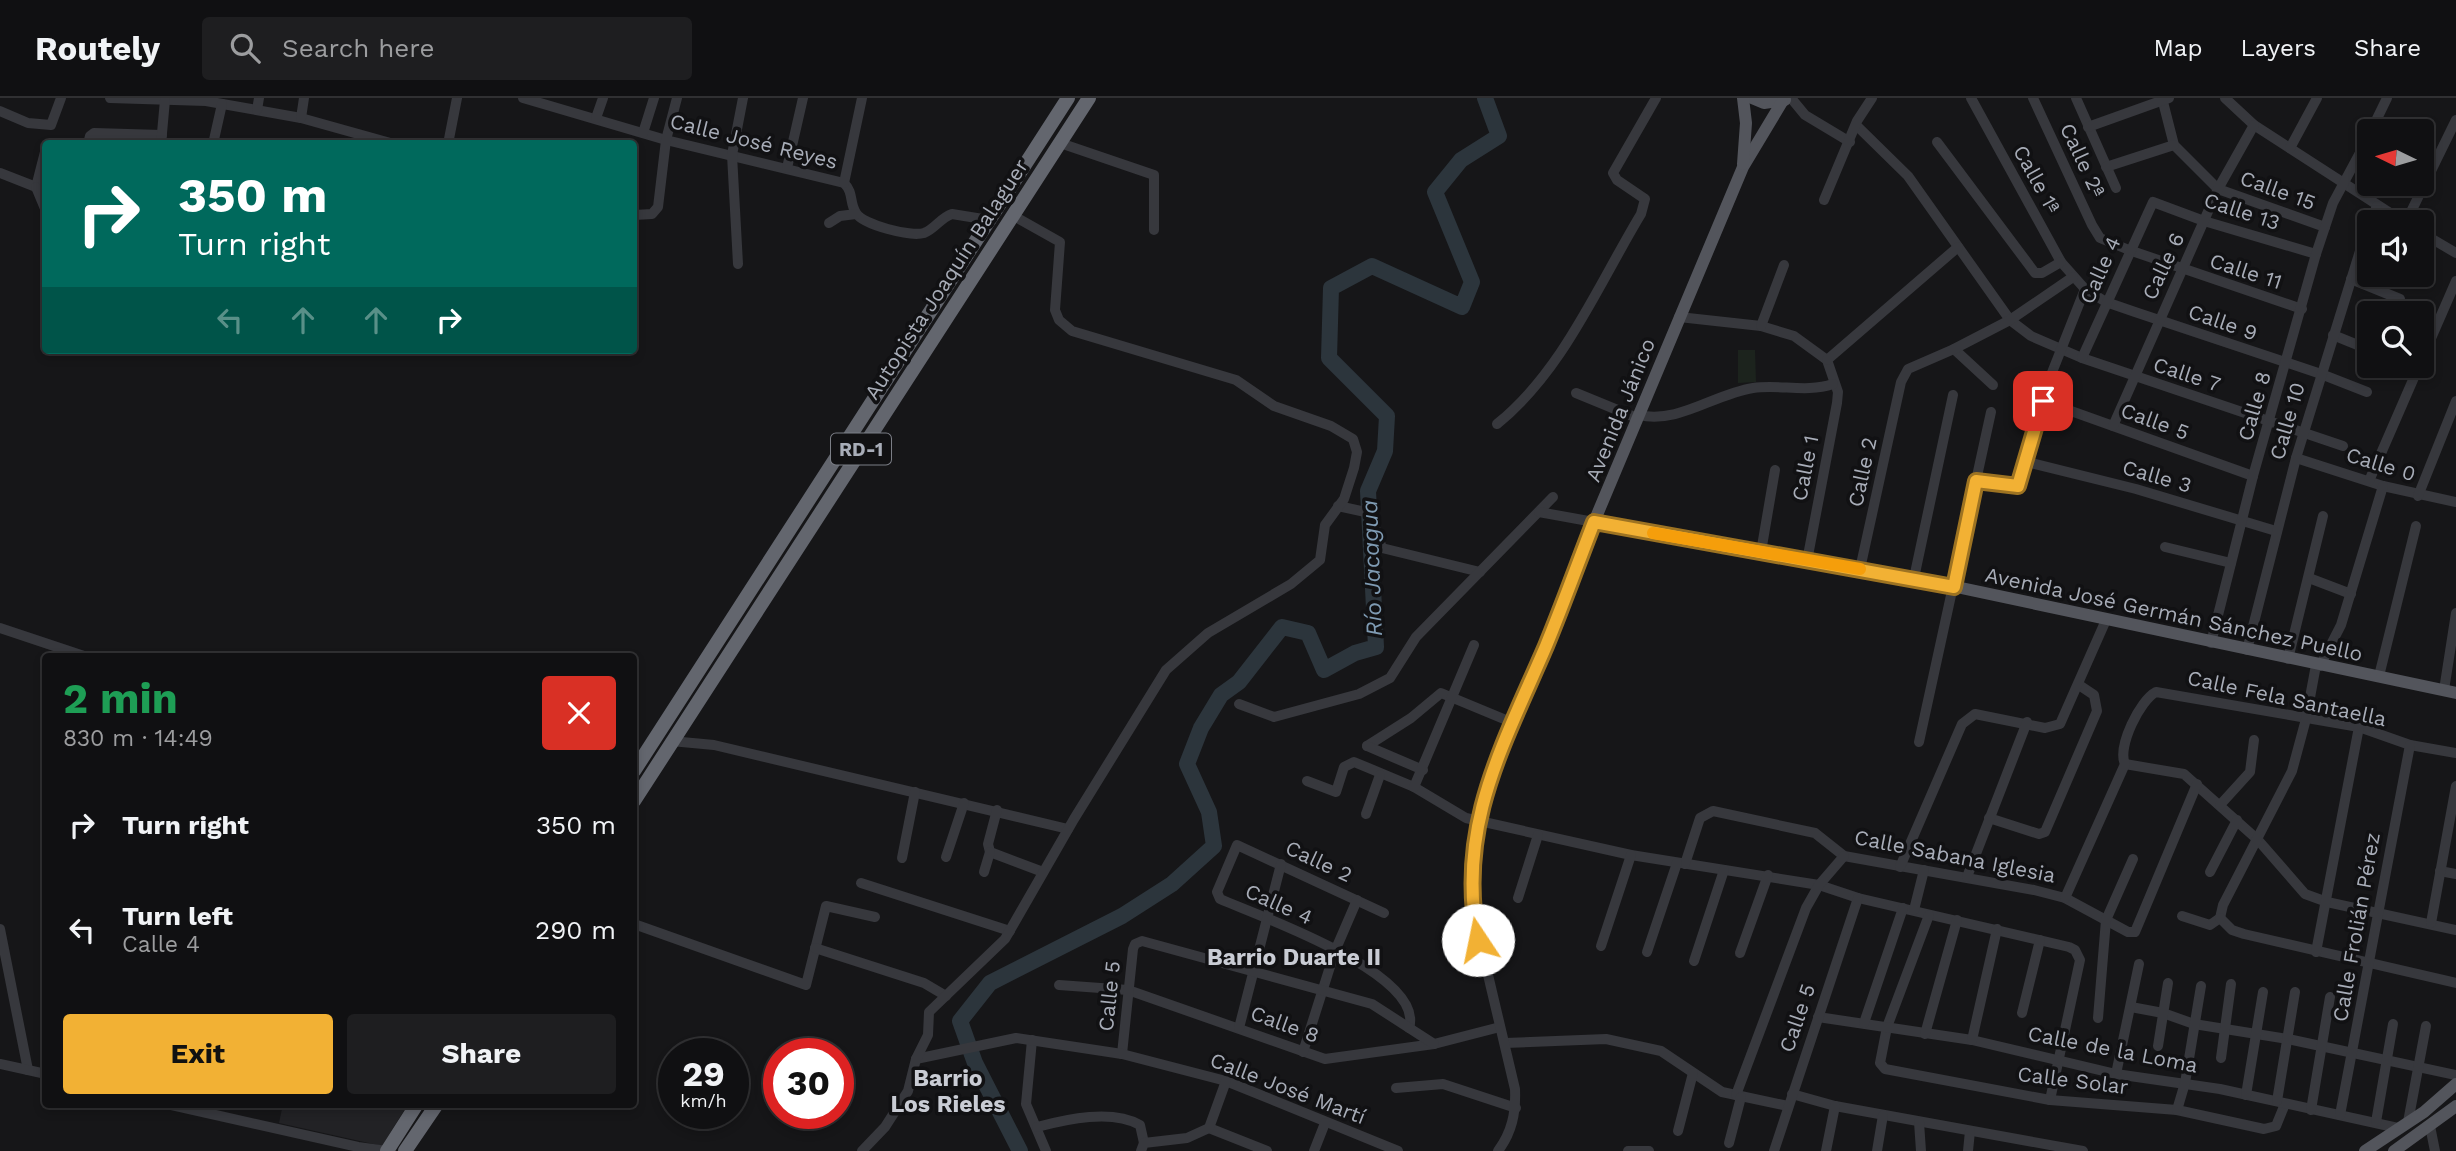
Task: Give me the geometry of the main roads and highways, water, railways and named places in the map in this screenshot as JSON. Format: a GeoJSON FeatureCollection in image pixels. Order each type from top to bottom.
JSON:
{"type":"FeatureCollection","features":[{"type":"Feature","properties":{"kind":"highway","name":"Autopista Joaquín Balaguer"},"geometry":{"type":"LineString","coordinates":[[637,766],[1068,98]]}},
{"type":"Feature","properties":{"kind":"highway","name":"Autopista Joaquín Balaguer"},"geometry":{"type":"LineString","coordinates":[[637,796],[1089,98]]}},
{"type":"Feature","properties":{"kind":"highway"},"geometry":{"type":"LineString","coordinates":[[387,1151],[415,1108]]}},
{"type":"Feature","properties":{"kind":"highway"},"geometry":{"type":"LineString","coordinates":[[405,1151],[434,1108]]}},
{"type":"Feature","properties":{"kind":"main road","name":"Avenida Jánico"},"geometry":{"type":"LineString","coordinates":[[1743,98],[1746,122],[1743,167]]}},
{"type":"Feature","properties":{"kind":"main road"},"geometry":{"type":"LineString","coordinates":[[1752,98],[1764,103],[1787,99]]}},
{"type":"Feature","properties":{"kind":"main road","name":"Avenida Jánico"},"geometry":{"type":"LineString","coordinates":[[1594,522],[1743,167],[1787,99]]}},
{"type":"Feature","properties":{"kind":"main road","name":"Avenida José Germán Sánchez Puello"},"geometry":{"type":"LineString","coordinates":[[1594,522],[1914,579],[2450,691]]}},
{"type":"Feature","properties":{"kind":"main road"},"geometry":{"type":"LineString","coordinates":[[2365,1151],[2456,1084]]}},
{"type":"Feature","properties":{"kind":"main road"},"geometry":{"type":"LineString","coordinates":[[2394,1151],[2456,1105]]}},
{"type":"Feature","properties":{"kind":"waterway","name":"Río Jacagua"},"geometry":{"type":"LineString","coordinates":[[1020,1151],[975,1063],[960,1021],[990,983],[1122,916],[1172,884],[1214,846],[1209,812],[1187,764],[1201,728],[1221,695],[1239,682],[1282,627],[1308,633],[1324,670],[1355,653],[1376,647],[1368,491],[1385,451],[1387,416],[1329,358],[1331,288],[1372,266],[1462,307],[1472,282],[1435,192],[1461,160],[1499,136],[1485,98]]}},
{"type":"Feature","properties":{"kind":"district","name":"Barrio Duarte II"},"geometry":{"type":"Point","coordinates":[1294,957]}},
{"type":"Feature","properties":{"kind":"district","name":"Barrio Los Rieles"},"geometry":{"type":"Point","coordinates":[948,1091]}}]}
